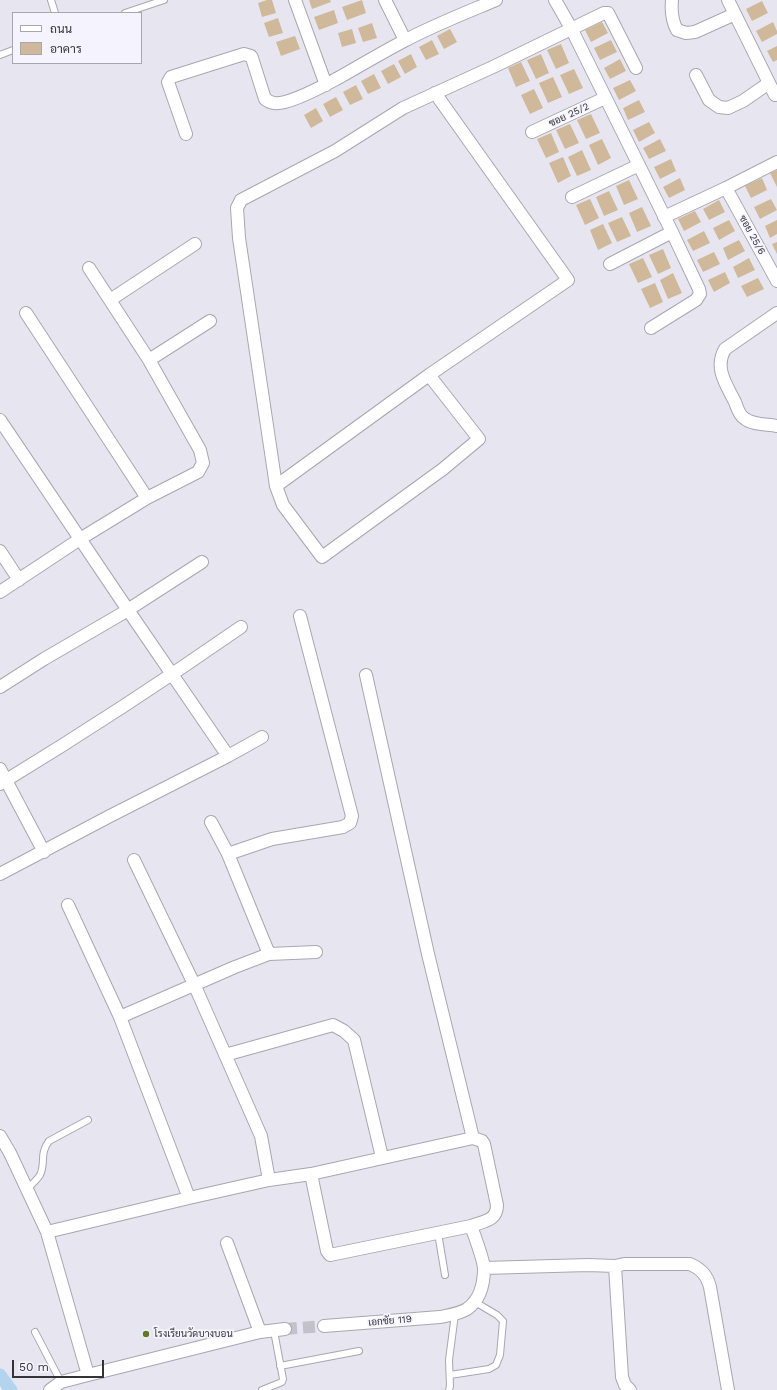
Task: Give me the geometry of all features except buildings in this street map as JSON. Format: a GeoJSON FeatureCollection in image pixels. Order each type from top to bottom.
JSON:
{"type":"FeatureCollection","features":[{"type":"Feature","properties":{"kind":"street"},"geometry":{"type":"LineString","coordinates":[[295,0],[326,85]]}},
{"type":"Feature","properties":{"kind":"street"},"geometry":{"type":"LineString","coordinates":[[385,0],[405,40]]}},
{"type":"Feature","properties":{"kind":"street"},"geometry":{"type":"LineString","coordinates":[[186,134],[168,82],[171,77],[177,74],[244,54],[251,56],[265,99],[270,103],[276,104],[296,99],[326,85],[405,40],[452,18],[496,0]]}},
{"type":"Feature","properties":{"kind":"street"},"geometry":{"type":"LineString","coordinates":[[554,0],[571,28],[699,289],[700,294],[696,300],[651,328]]}},
{"type":"Feature","properties":{"kind":"street"},"geometry":{"type":"LineString","coordinates":[[672,0],[671,8],[673,24],[677,30],[686,33],[695,32],[734,14]]}},
{"type":"Feature","properties":{"kind":"street"},"geometry":{"type":"LineString","coordinates":[[728,0],[775,95]]}},
{"type":"Feature","properties":{"kind":"street"},"geometry":{"type":"LineString","coordinates":[[429,375],[479,439],[443,469],[322,557],[283,505],[276,486],[239,238],[237,208],[241,200],[335,152],[403,108],[604,13],[608,13],[636,68]]}},
{"type":"Feature","properties":{"kind":"street"},"geometry":{"type":"LineString","coordinates":[[696,75],[710,100],[719,107],[728,108],[743,101],[769,83]]}},
{"type":"Feature","properties":{"kind":"street"},"geometry":{"type":"LineString","coordinates":[[276,486],[429,375],[568,280],[435,93]]}},
{"type":"Feature","properties":{"kind":"street","name":"ซอย 25/2"},"geometry":{"type":"LineString","coordinates":[[532,132],[605,98]]}},
{"type":"Feature","properties":{"kind":"street"},"geometry":{"type":"LineString","coordinates":[[664,216],[726,188],[777,162]]}},
{"type":"Feature","properties":{"kind":"street"},"geometry":{"type":"LineString","coordinates":[[572,197],[639,165]]}},
{"type":"Feature","properties":{"kind":"street","name":"ซอย 25/6"},"geometry":{"type":"LineString","coordinates":[[726,188],[777,281]]}},
{"type":"Feature","properties":{"kind":"street"},"geometry":{"type":"LineString","coordinates":[[610,264],[672,232]]}},
{"type":"Feature","properties":{"kind":"street"},"geometry":{"type":"LineString","coordinates":[[110,300],[195,244]]}},
{"type":"Feature","properties":{"kind":"street"},"geometry":{"type":"LineString","coordinates":[[0,592],[80,539],[147,498],[198,472],[203,463],[200,450],[149,360],[89,268]]}},
{"type":"Feature","properties":{"kind":"street"},"geometry":{"type":"LineString","coordinates":[[26,313],[147,498]]}},
{"type":"Feature","properties":{"kind":"street"},"geometry":{"type":"LineString","coordinates":[[777,313],[725,349],[720,357],[720,366],[722,377],[742,417],[750,422],[777,426]]}},
{"type":"Feature","properties":{"kind":"street"},"geometry":{"type":"LineString","coordinates":[[149,360],[210,321]]}},
{"type":"Feature","properties":{"kind":"street"},"geometry":{"type":"LineString","coordinates":[[0,420],[228,756]]}},
{"type":"Feature","properties":{"kind":"street"},"geometry":{"type":"LineString","coordinates":[[0,551],[19,580]]}},
{"type":"Feature","properties":{"kind":"street"},"geometry":{"type":"LineString","coordinates":[[0,687],[44,659],[128,610],[202,562]]}},
{"type":"Feature","properties":{"kind":"street"},"geometry":{"type":"LineString","coordinates":[[228,854],[272,839],[343,827],[350,823],[352,816],[300,616]]}},
{"type":"Feature","properties":{"kind":"street"},"geometry":{"type":"LineString","coordinates":[[3,782],[96,725],[241,627]]}},
{"type":"Feature","properties":{"kind":"street"},"geometry":{"type":"LineString","coordinates":[[366,676],[428,954],[473,1138]]}},
{"type":"Feature","properties":{"kind":"street"},"geometry":{"type":"LineString","coordinates":[[0,874],[262,737]]}},
{"type":"Feature","properties":{"kind":"street"},"geometry":{"type":"LineString","coordinates":[[0,769],[3,782],[44,852]]}},
{"type":"Feature","properties":{"kind":"street"},"geometry":{"type":"LineString","coordinates":[[211,822],[228,854],[269,954]]}},
{"type":"Feature","properties":{"kind":"street"},"geometry":{"type":"LineString","coordinates":[[134,860],[194,984],[261,1136],[269,1180]]}},
{"type":"Feature","properties":{"kind":"street"},"geometry":{"type":"LineString","coordinates":[[68,905],[120,1017],[189,1198]]}},
{"type":"Feature","properties":{"kind":"street"},"geometry":{"type":"LineString","coordinates":[[120,1017],[194,984],[269,954],[316,952]]}},
{"type":"Feature","properties":{"kind":"street"},"geometry":{"type":"LineString","coordinates":[[225,1055],[333,1025],[344,1031],[354,1040],[382,1157]]}},
{"type":"Feature","properties":{"kind":"street"},"geometry":{"type":"LineString","coordinates":[[0,1136],[47,1232],[88,1375]]}},
{"type":"Feature","properties":{"kind":"street"},"geometry":{"type":"LineString","coordinates":[[47,1232],[269,1180],[311,1174],[473,1138],[482,1141],[484,1144],[497,1205],[497,1212],[492,1218],[471,1226],[330,1256],[327,1251],[311,1174]]}},
{"type":"Feature","properties":{"kind":"street"},"geometry":{"type":"LineString","coordinates":[[471,1226],[484,1268],[481,1293],[475,1302]]}},
{"type":"Feature","properties":{"kind":"street"},"geometry":{"type":"LineString","coordinates":[[227,1244],[260,1332]]}},
{"type":"Feature","properties":{"kind":"street"},"geometry":{"type":"LineString","coordinates":[[484,1268],[588,1265],[615,1266],[624,1264],[690,1264],[699,1268],[704,1273],[710,1287],[718,1324],[728,1390]]}},
{"type":"Feature","properties":{"kind":"street"},"geometry":{"type":"LineString","coordinates":[[615,1266],[622,1377],[625,1385],[630,1390]]}},
{"type":"Feature","properties":{"kind":"street","name":"เอกชัย 119"},"geometry":{"type":"LineString","coordinates":[[324,1326],[440,1317],[466,1310],[475,1302]]}},
{"type":"Feature","properties":{"kind":"street"},"geometry":{"type":"LineString","coordinates":[[50,1390],[61,1382],[260,1332],[279,1330]]}},
{"type":"Feature","properties":{"kind":"lane"},"geometry":{"type":"LineString","coordinates":[[51,0],[55,12]]}},
{"type":"Feature","properties":{"kind":"lane"},"geometry":{"type":"LineString","coordinates":[[142,0],[144,7]]}},
{"type":"Feature","properties":{"kind":"lane"},"geometry":{"type":"LineString","coordinates":[[128,12],[164,0]]}},
{"type":"Feature","properties":{"kind":"lane"},"geometry":{"type":"LineString","coordinates":[[0,55],[12,50]]}},
{"type":"Feature","properties":{"kind":"lane"},"geometry":{"type":"LineString","coordinates":[[27,1189],[40,1175],[44,1147],[49,1141],[88,1120]]}},
{"type":"Feature","properties":{"kind":"lane"},"geometry":{"type":"LineString","coordinates":[[438,1233],[444,1275]]}},
{"type":"Feature","properties":{"kind":"lane"},"geometry":{"type":"LineString","coordinates":[[450,1375],[489,1369],[496,1364],[500,1355],[502,1321],[496,1315],[475,1302]]}},
{"type":"Feature","properties":{"kind":"lane"},"geometry":{"type":"LineString","coordinates":[[449,1390],[449,1360],[455,1314]]}},
{"type":"Feature","properties":{"kind":"lane"},"geometry":{"type":"LineString","coordinates":[[262,1390],[282,1382],[279,1330]]}},
{"type":"Feature","properties":{"kind":"lane"},"geometry":{"type":"LineString","coordinates":[[35,1332],[61,1382]]}},
{"type":"Feature","properties":{"kind":"lane"},"geometry":{"type":"LineString","coordinates":[[280,1366],[359,1351]]}},
{"type":"Feature","properties":{"kind":"waterway"},"geometry":{"type":"LineString","coordinates":[[0,1375],[11,1390]]}},
{"type":"Feature","properties":{"kind":"tunnel"},"geometry":{"type":"LineString","coordinates":[[285,1329],[324,1326]]}},
{"type":"Feature","properties":{"kind":"place","name":"โรงเรียนวัดบางบอน"},"geometry":{"type":"Point","coordinates":[146,1334]}}]}
